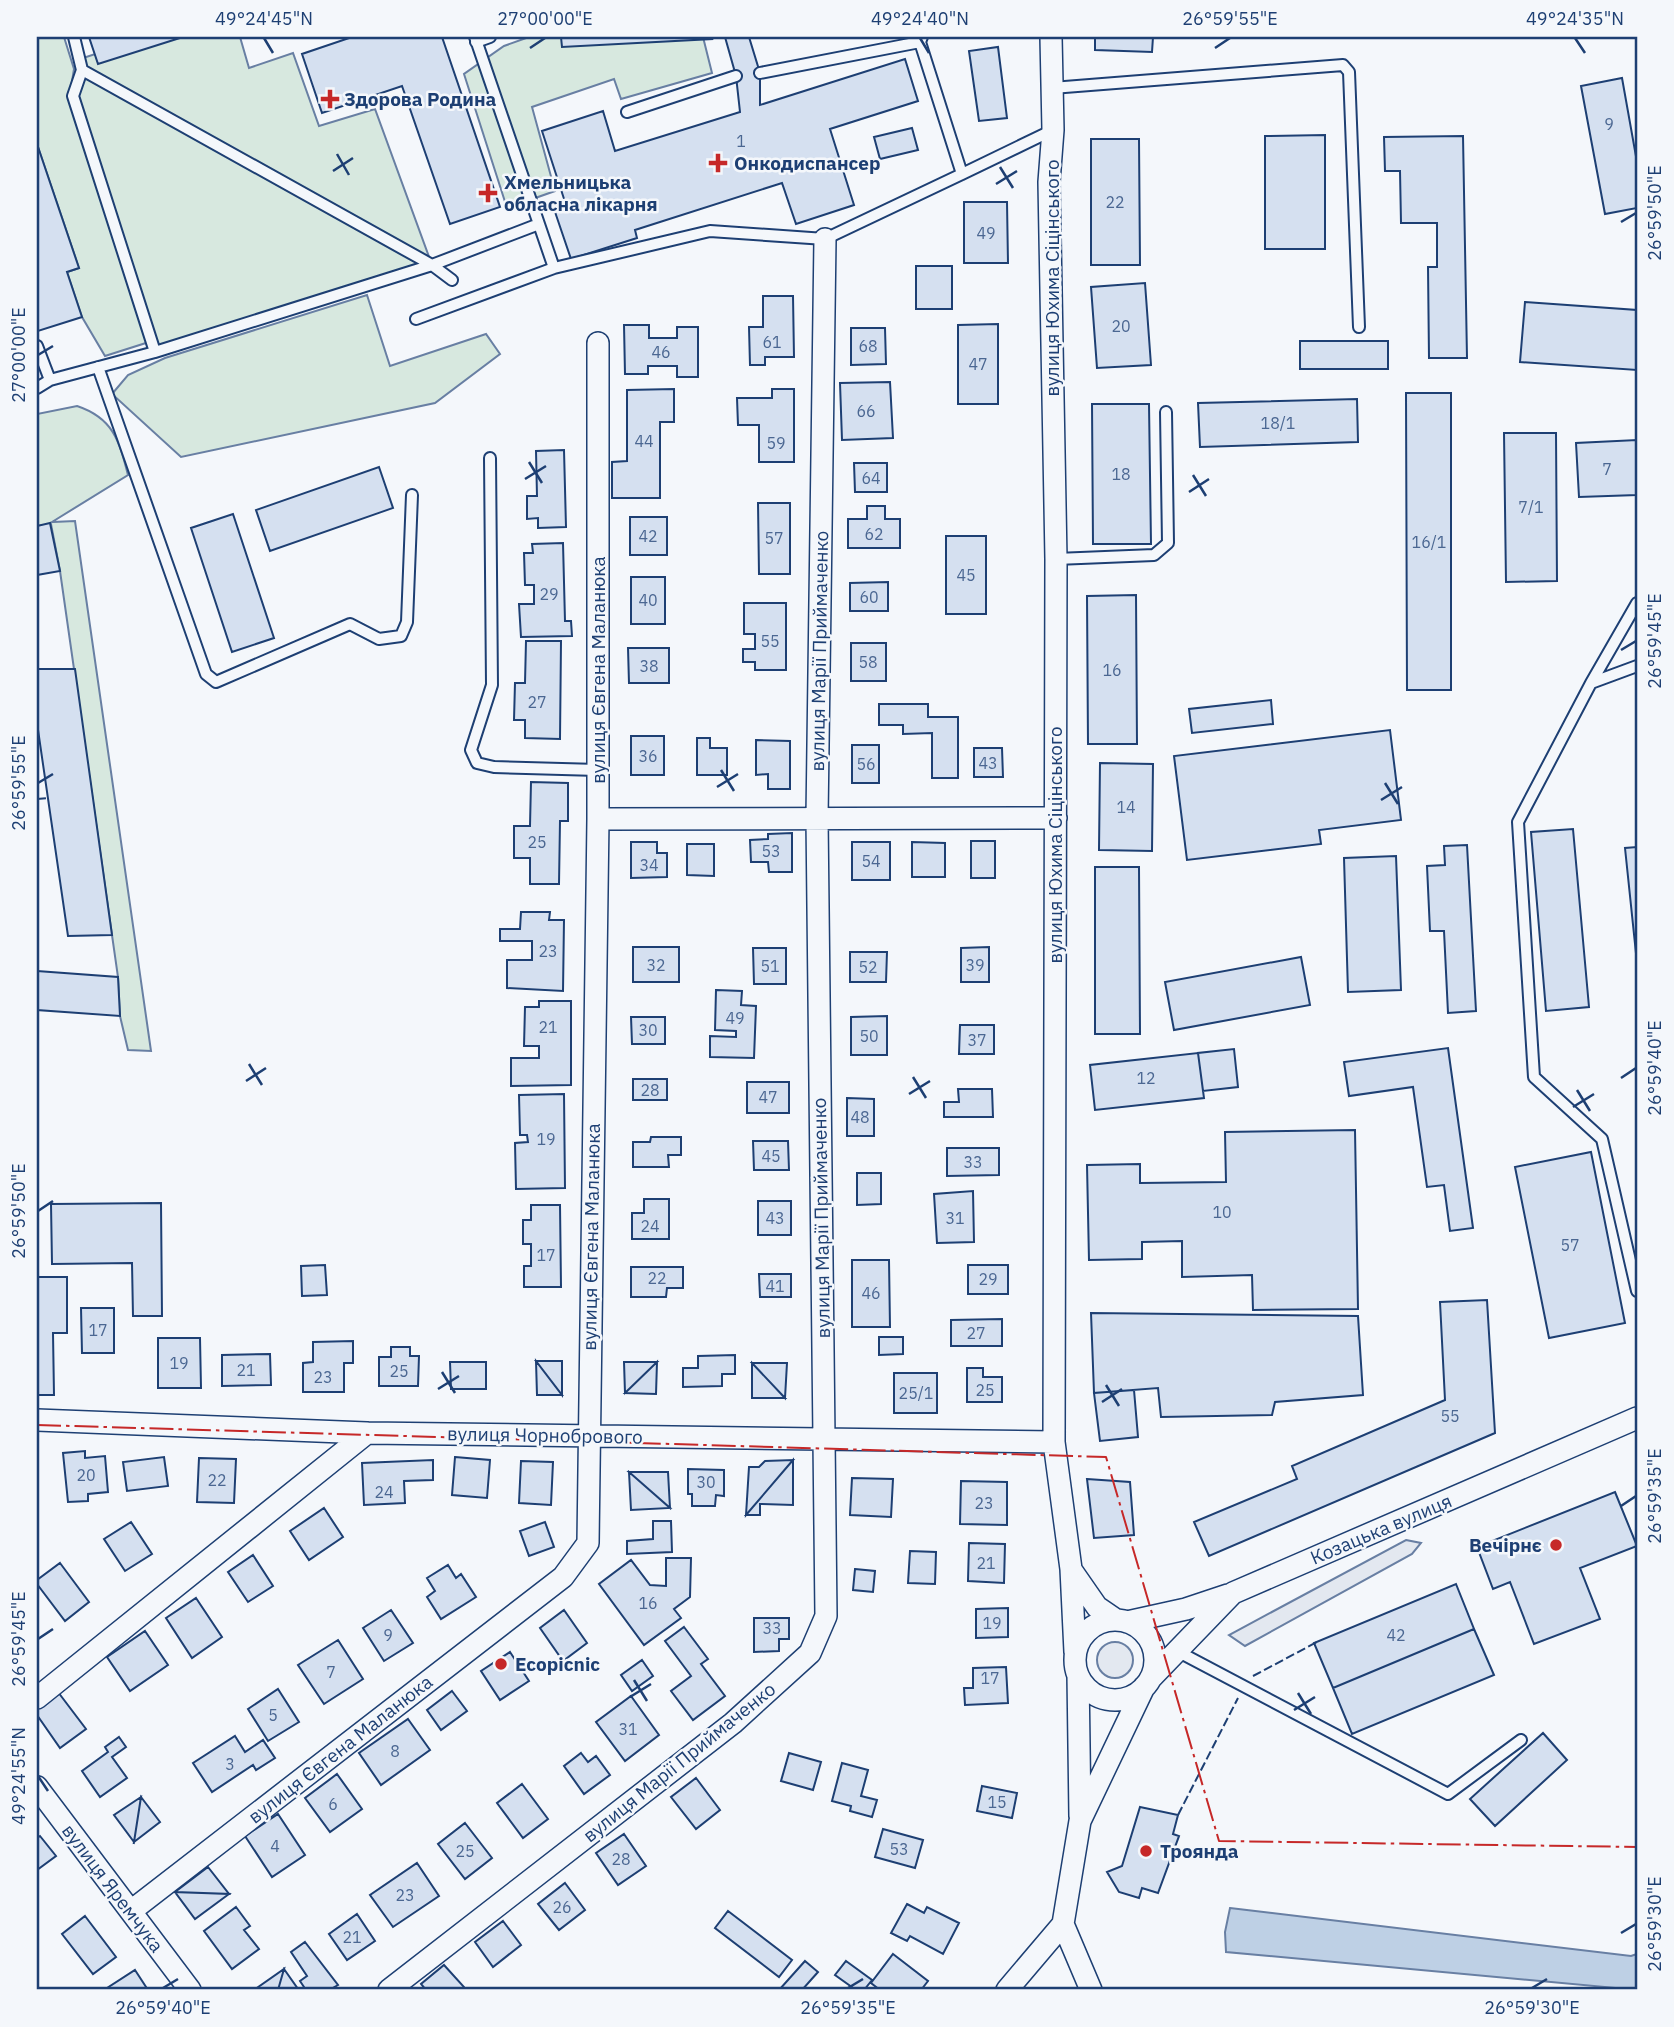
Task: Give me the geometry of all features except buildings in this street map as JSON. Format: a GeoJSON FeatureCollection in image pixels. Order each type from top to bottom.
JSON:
{"type":"FeatureCollection","features":[{"type":"Feature","properties":{"kind":"street","name":"вулиця Юхима Сіцінського"},"geometry":{"type":"LineString","coordinates":[[1051,37],[1053,130],[1049,182],[1056,559],[1054,1442],[1071,1569],[1075,1652]]}},
{"type":"Feature","properties":{"kind":"street","name":"вулиця Марії Приймаченко"},"geometry":{"type":"LineString","coordinates":[[389,1990],[733,1723],[810,1653],[826,1616],[817,818],[825,239]]}},
{"type":"Feature","properties":{"kind":"street","name":"вулиця Євгена Маланюка"},"geometry":{"type":"LineString","coordinates":[[131,1911],[563,1577],[588,1543],[591,1504],[588,1435],[598,820],[598,343]]}},
{"type":"Feature","properties":{"kind":"street"},"geometry":{"type":"LineString","coordinates":[[598,820],[1056,818]]}},
{"type":"Feature","properties":{"kind":"street","name":"Козацька вулиця"},"geometry":{"type":"LineString","coordinates":[[1063,1924],[1080,1821],[1147,1682],[1233,1593],[1637,1418]]}},
{"type":"Feature","properties":{"kind":"street","name":"вулиця Чорнобрового"},"geometry":{"type":"LineString","coordinates":[[37,1420],[368,1433],[1054,1442]]}},
{"type":"Feature","properties":{"kind":"street"},"geometry":{"type":"LineString","coordinates":[[37,1698],[368,1433]]}},
{"type":"Feature","properties":{"kind":"street"},"geometry":{"type":"LineString","coordinates":[[1071,1569],[1097,1607],[1138,1627],[1152,1644],[1155,1656],[1147,1682],[1125,1699],[1102,1698],[1092,1693],[1077,1675]]}},
{"type":"Feature","properties":{"kind":"street"},"geometry":{"type":"LineString","coordinates":[[1080,1821],[1075,1652],[1079,1642],[1094,1625],[1186,1609],[1233,1593]]}},
{"type":"Feature","properties":{"kind":"street","name":"вулиця Яремчука"},"geometry":{"type":"LineString","coordinates":[[37,1787],[190,1990]]}},
{"type":"Feature","properties":{"kind":"street"},"geometry":{"type":"LineString","coordinates":[[1007,1990],[1063,1924],[1091,1990]]}},
{"type":"Feature","properties":{"kind":"lane"},"geometry":{"type":"LineString","coordinates":[[74,37],[82,69],[73,96],[155,352]]}},
{"type":"Feature","properties":{"kind":"lane"},"geometry":{"type":"LineString","coordinates":[[491,37],[476,39],[555,268]]}},
{"type":"Feature","properties":{"kind":"lane"},"geometry":{"type":"LineString","coordinates":[[760,73],[921,40],[962,174]]}},
{"type":"Feature","properties":{"kind":"lane"},"geometry":{"type":"LineString","coordinates":[[1052,88],[1343,65],[1349,72],[1359,327]]}},
{"type":"Feature","properties":{"kind":"lane"},"geometry":{"type":"LineString","coordinates":[[82,69],[432,265],[452,280]]}},
{"type":"Feature","properties":{"kind":"lane"},"geometry":{"type":"LineString","coordinates":[[627,112],[736,76]]}},
{"type":"Feature","properties":{"kind":"lane"},"geometry":{"type":"LineString","coordinates":[[416,319],[555,268],[710,231],[825,239],[1053,130]]}},
{"type":"Feature","properties":{"kind":"lane"},"geometry":{"type":"LineString","coordinates":[[37,388],[50,380],[155,352],[432,265],[539,224]]}},
{"type":"Feature","properties":{"kind":"lane"},"geometry":{"type":"LineString","coordinates":[[37,346],[50,380]]}},
{"type":"Feature","properties":{"kind":"lane"},"geometry":{"type":"LineString","coordinates":[[97,366],[206,674],[216,682],[350,624],[379,639],[401,636],[407,622],[412,495]]}},
{"type":"Feature","properties":{"kind":"lane"},"geometry":{"type":"LineString","coordinates":[[1056,559],[1154,555],[1163,551],[1168,543],[1166,412]]}},
{"type":"Feature","properties":{"kind":"lane"},"geometry":{"type":"LineString","coordinates":[[490,458],[492,685],[471,750],[477,763],[494,767],[598,770]]}},
{"type":"Feature","properties":{"kind":"lane"},"geometry":{"type":"LineString","coordinates":[[1637,603],[1591,683],[1518,822],[1534,1077],[1602,1139],[1637,1291]]}},
{"type":"Feature","properties":{"kind":"lane"},"geometry":{"type":"LineString","coordinates":[[1591,683],[1637,666]]}},
{"type":"Feature","properties":{"kind":"lane"},"geometry":{"type":"LineString","coordinates":[[1177,1651],[1448,1794],[1521,1740]]}},
{"type":"Feature","properties":{"kind":"shaded area"},"geometry":{"type":"Polygon","coordinates":[[[37,37],[64,37],[74,69],[69,100],[149,342],[105,356],[82,317],[67,272],[79,268],[37,144],[37,37]]]}},
{"type":"Feature","properties":{"kind":"shaded area"},"geometry":{"type":"Polygon","coordinates":[[[147,37],[240,37],[249,68],[293,53],[319,126],[375,109],[432,265],[155,352],[73,96],[80,59],[147,37]]]}},
{"type":"Feature","properties":{"kind":"shaded area"},"geometry":{"type":"Polygon","coordinates":[[[529,37],[703,37],[712,73],[621,99],[614,79],[532,107],[555,191],[507,208],[464,74],[504,46],[529,37]]]}},
{"type":"Feature","properties":{"kind":"shaded area"},"geometry":{"type":"Polygon","coordinates":[[[367,295],[390,366],[486,334],[500,354],[435,403],[181,457],[112,394],[128,375],[165,358],[367,295]]]}},
{"type":"Feature","properties":{"kind":"shaded area"},"geometry":{"type":"Polygon","coordinates":[[[77,406],[99,417],[113,432],[128,475],[52,522],[75,521],[151,1051],[128,1050],[120,1016],[118,977],[60,571],[51,524],[37,526],[37,414],[77,406]]]}},
{"type":"Feature","properties":{"kind":"shaded area"},"geometry":{"type":"Polygon","coordinates":[[[1406,1540],[1421,1543],[1412,1554],[1245,1646],[1229,1635],[1406,1540]]]}},
{"type":"Feature","properties":{"kind":"shaded area"},"geometry":{"type":"Polygon","coordinates":[[[1115,1642],[1128,1647],[1133,1660],[1128,1673],[1115,1678],[1102,1673],[1097,1660],[1102,1647],[1115,1642]]]}},
{"type":"Feature","properties":{"kind":"water"},"geometry":{"type":"Polygon","coordinates":[[[1230,1908],[1631,1956],[1637,1954],[1637,1990],[1226,1952],[1225,1932],[1230,1908]]]}},
{"type":"Feature","properties":{"kind":"fence"},"geometry":{"type":"LineString","coordinates":[[37,799],[48,798]]}},
{"type":"Feature","properties":{"kind":"fence"},"geometry":{"type":"LineString","coordinates":[[1253,1676],[1317,1642]]}},
{"type":"Feature","properties":{"kind":"fence"},"geometry":{"type":"LineString","coordinates":[[1178,1815],[1238,1698]]}},
{"type":"Feature","properties":{"kind":"power"},"geometry":{"type":"LineString","coordinates":[[37,1425],[1106,1457],[1219,1841],[1637,1847]]}},
{"type":"Feature","properties":{"kind":"place","name":"Здорова Родина"},"geometry":{"type":"Point","coordinates":[330,99]}},
{"type":"Feature","properties":{"kind":"place","name":"Онкодиспансер"},"geometry":{"type":"Point","coordinates":[718,163]}},
{"type":"Feature","properties":{"kind":"place","name":"Хмельницька обласна лікарня"},"geometry":{"type":"Point","coordinates":[488,193]}},
{"type":"Feature","properties":{"kind":"place","name":"Вечірнє"},"geometry":{"type":"Point","coordinates":[1556,1545]}},
{"type":"Feature","properties":{"kind":"place","name":"Ecopicnic"},"geometry":{"type":"Point","coordinates":[501,1664]}},
{"type":"Feature","properties":{"kind":"place","name":"Троянда"},"geometry":{"type":"Point","coordinates":[1146,1851]}}]}
